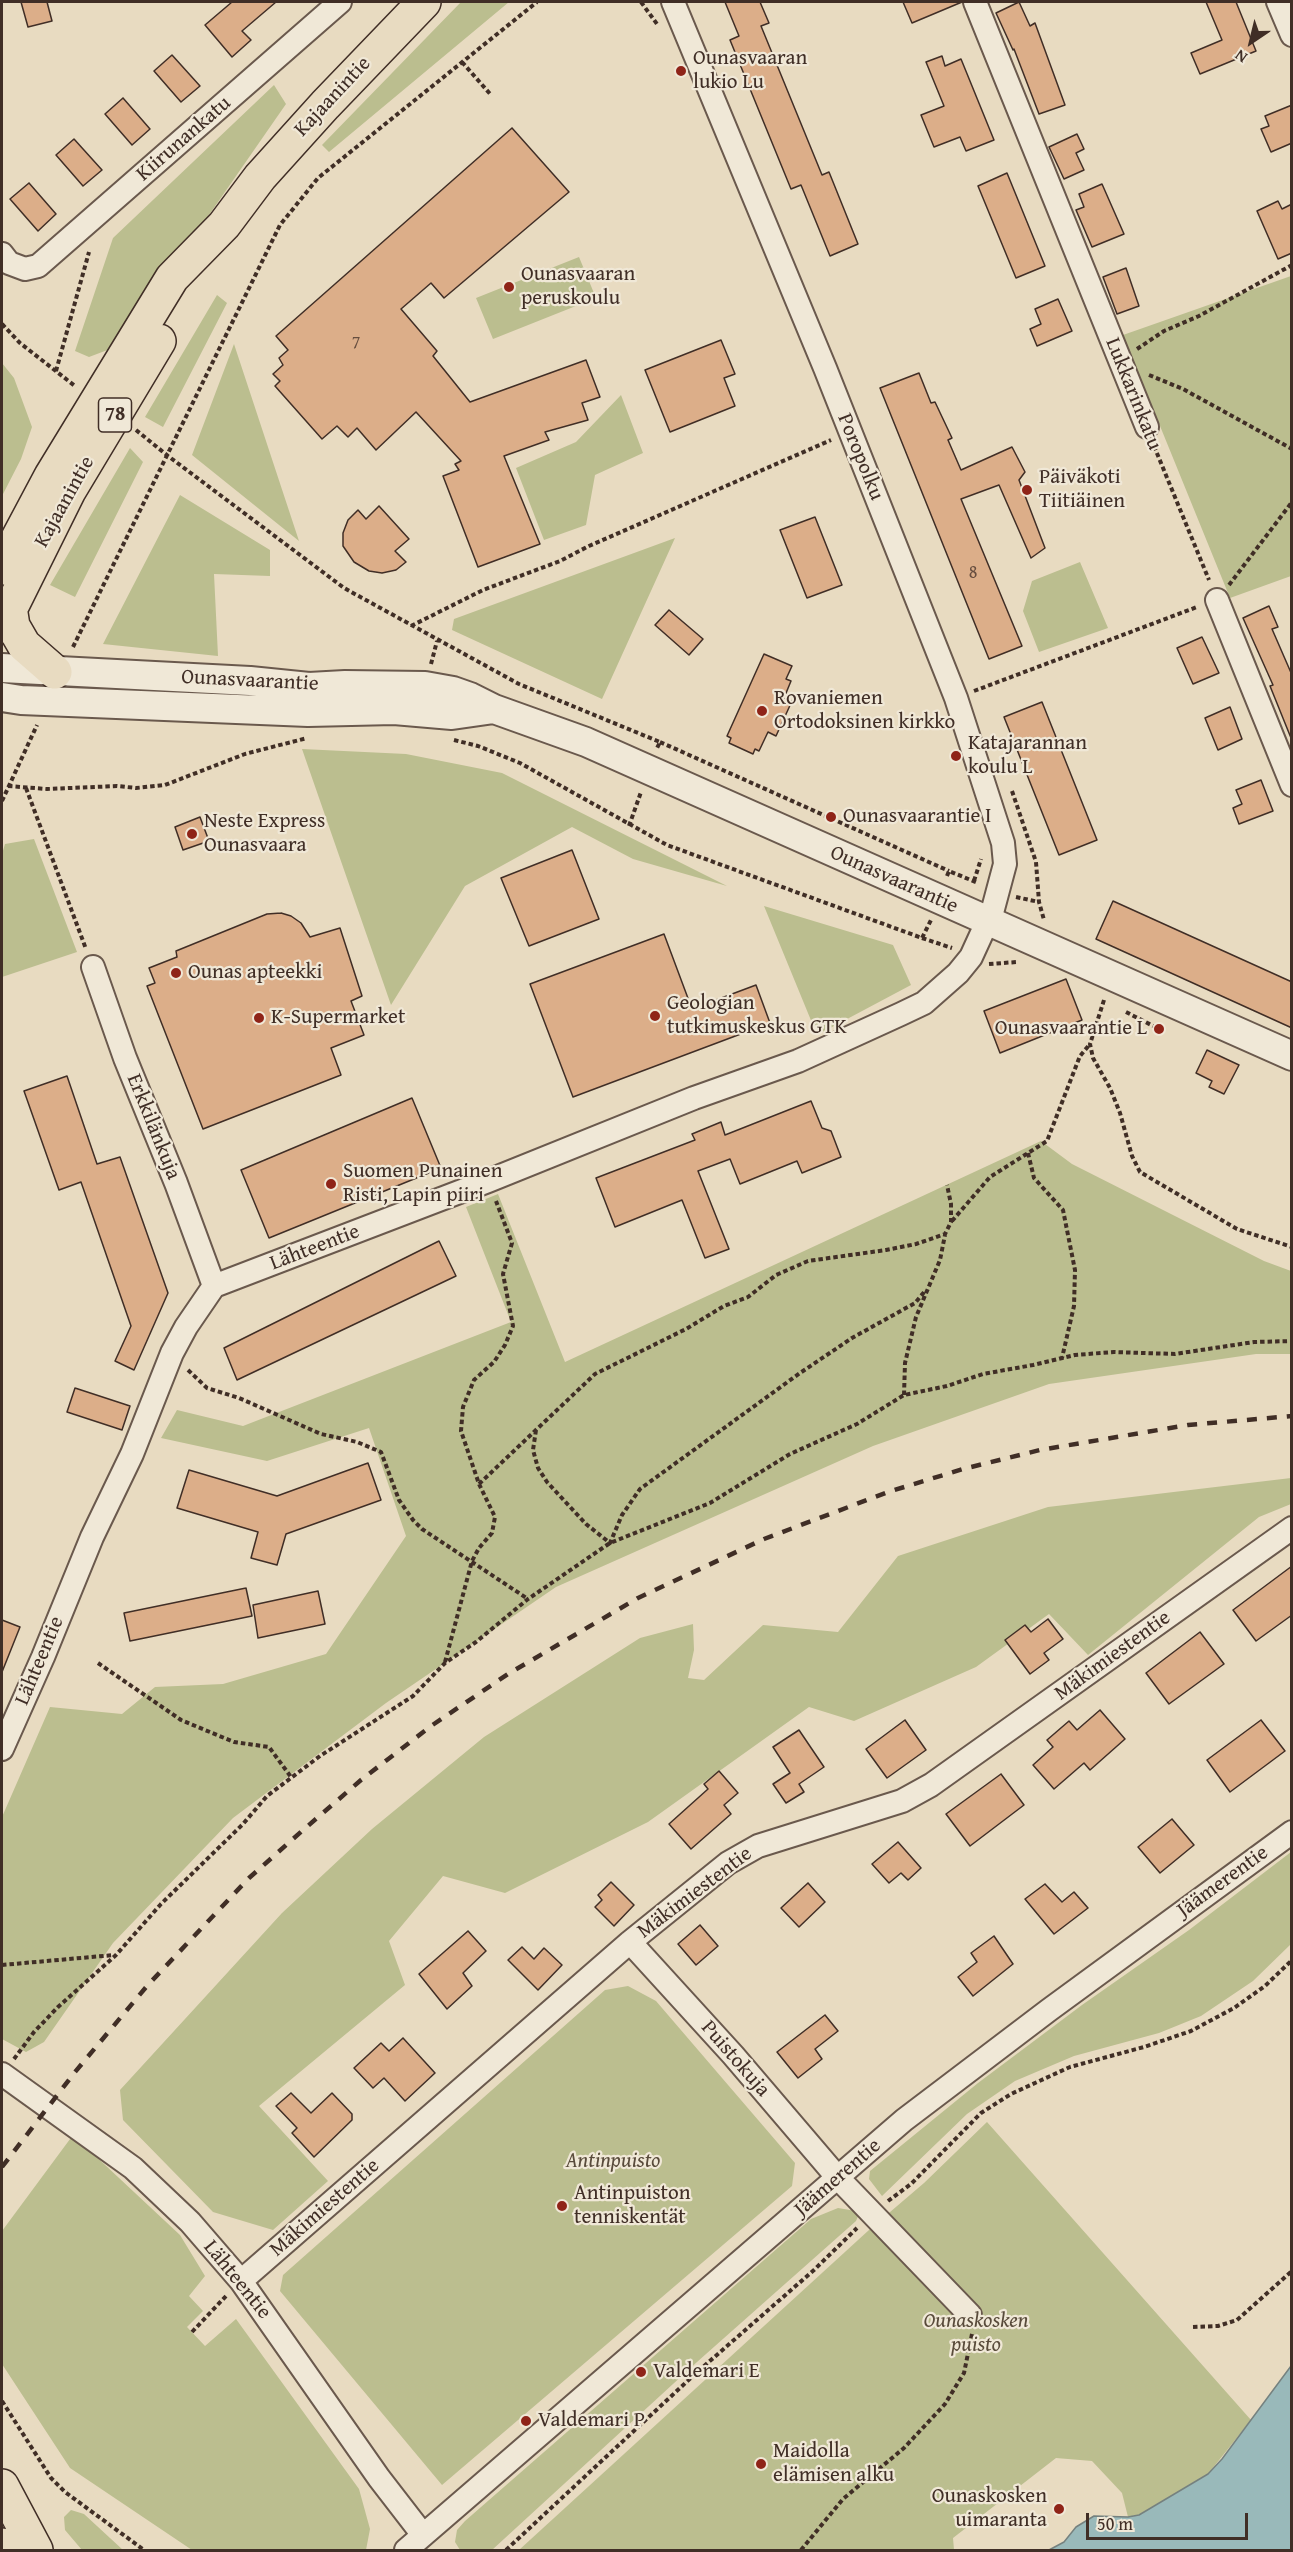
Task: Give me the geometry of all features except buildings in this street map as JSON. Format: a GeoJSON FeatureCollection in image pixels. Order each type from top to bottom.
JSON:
{"type":"FeatureCollection","features":[{"type":"Feature","properties":{"kind":"main road","name":"Kajaanintie"},"geometry":{"type":"LineString","coordinates":[[2,568],[51,476],[171,278],[224,225],[260,177],[424,2]]}},
{"type":"Feature","properties":{"kind":"main road","name":"Kajaanintie"},"geometry":{"type":"LineString","coordinates":[[6,616],[69,491],[203,271],[224,225]]}},
{"type":"Feature","properties":{"kind":"main road"},"geometry":{"type":"LineString","coordinates":[[6,616],[24,645],[63,663]]}},
{"type":"Feature","properties":{"kind":"main road"},"geometry":{"type":"LineString","coordinates":[[2,2486],[36,2550]]}},
{"type":"Feature","properties":{"kind":"main road"},"geometry":{"type":"LineString","coordinates":[[2,2545],[5,2550]]}},
{"type":"Feature","properties":{"kind":"street","name":"Kiirunankatu"},"geometry":{"type":"LineString","coordinates":[[2,254],[9,263],[25,269],[38,266],[340,2]]}},
{"type":"Feature","properties":{"kind":"street","name":"Poropolku"},"geometry":{"type":"LineString","coordinates":[[673,2],[825,368],[956,698],[1003,843],[1005,864],[987,922]]}},
{"type":"Feature","properties":{"kind":"street","name":"Lukkarinkatu"},"geometry":{"type":"LineString","coordinates":[[975,2],[1147,427]]}},
{"type":"Feature","properties":{"kind":"street"},"geometry":{"type":"LineString","coordinates":[[1278,2],[1292,35]]}},
{"type":"Feature","properties":{"kind":"street"},"geometry":{"type":"LineString","coordinates":[[1217,600],[1292,785]]}},
{"type":"Feature","properties":{"kind":"street","name":"Ounasvaarantie"},"geometry":{"type":"LineString","coordinates":[[2,668],[63,663],[309,687],[425,686],[471,697],[494,709],[586,742],[1292,1056]]}},
{"type":"Feature","properties":{"kind":"street","name":"Ounasvaarantie"},"geometry":{"type":"LineString","coordinates":[[2,697],[21,700],[308,712],[394,710],[452,715],[494,709]]}},
{"type":"Feature","properties":{"kind":"street","name":"Lähteentie"},"geometry":{"type":"LineString","coordinates":[[2,1749],[92,1537],[132,1454],[172,1353],[186,1327],[214,1286],[488,1181],[694,1098],[798,1061],[901,1014],[924,1003],[941,990],[971,957],[987,922]]}},
{"type":"Feature","properties":{"kind":"street","name":"Erkkilänkuja"},"geometry":{"type":"LineString","coordinates":[[93,967],[125,1058],[214,1286]]}},
{"type":"Feature","properties":{"kind":"street","name":"Mäkimiestentie"},"geometry":{"type":"LineString","coordinates":[[241,2280],[630,1942],[728,1863],[758,1846],[902,1801],[931,1785],[1292,1528]]}},
{"type":"Feature","properties":{"kind":"street","name":"Jäämerentie"},"geometry":{"type":"LineString","coordinates":[[406,2550],[838,2178],[957,2079],[1292,1832]]}},
{"type":"Feature","properties":{"kind":"street","name":"Puistokuja"},"geometry":{"type":"LineString","coordinates":[[630,1942],[733,2055],[838,2178],[971,2322]]}},
{"type":"Feature","properties":{"kind":"street","name":"Lähteentie"},"geometry":{"type":"LineString","coordinates":[[2,2074],[108,2150],[153,2186],[190,2222],[241,2280],[379,2478],[423,2535]]}},
{"type":"Feature","properties":{"kind":"path"},"geometry":{"type":"LineString","coordinates":[[63,663],[168,456],[241,300],[280,225],[318,178],[537,2]]}},
{"type":"Feature","properties":{"kind":"path"},"geometry":{"type":"LineString","coordinates":[[462,62],[491,95]]}},
{"type":"Feature","properties":{"kind":"path"},"geometry":{"type":"LineString","coordinates":[[56,371],[94,235],[88,223]]}},
{"type":"Feature","properties":{"kind":"path"},"geometry":{"type":"LineString","coordinates":[[1121,363],[1164,331],[1199,316],[1292,265]]}},
{"type":"Feature","properties":{"kind":"path"},"geometry":{"type":"LineString","coordinates":[[2,324],[20,343],[78,388]]}},
{"type":"Feature","properties":{"kind":"path"},"geometry":{"type":"LineString","coordinates":[[1121,363],[1183,389],[1292,449]]}},
{"type":"Feature","properties":{"kind":"path","name":"Lukkarinkatu"},"geometry":{"type":"LineString","coordinates":[[1147,427],[1217,600]]}},
{"type":"Feature","properties":{"kind":"path"},"geometry":{"type":"LineString","coordinates":[[136,430],[344,588],[437,641],[519,684],[660,742],[974,881]]}},
{"type":"Feature","properties":{"kind":"path"},"geometry":{"type":"LineString","coordinates":[[411,626],[483,590],[560,561],[589,546],[834,439]]}},
{"type":"Feature","properties":{"kind":"path"},"geometry":{"type":"LineString","coordinates":[[978,702],[974,691],[1217,600],[1292,502]]}},
{"type":"Feature","properties":{"kind":"path"},"geometry":{"type":"LineString","coordinates":[[431,667],[437,641]]}},
{"type":"Feature","properties":{"kind":"path"},"geometry":{"type":"LineString","coordinates":[[2,801],[38,723]]}},
{"type":"Feature","properties":{"kind":"path"},"geometry":{"type":"LineString","coordinates":[[8,786],[136,788],[165,785],[245,754],[312,736]]}},
{"type":"Feature","properties":{"kind":"path"},"geometry":{"type":"LineString","coordinates":[[447,739],[478,746],[520,763],[628,826],[667,845],[922,938],[940,942],[984,963],[996,965],[1023,962]]}},
{"type":"Feature","properties":{"kind":"path"},"geometry":{"type":"LineString","coordinates":[[628,826],[660,742]]}},
{"type":"Feature","properties":{"kind":"path"},"geometry":{"type":"LineString","coordinates":[[26,788],[93,967]]}},
{"type":"Feature","properties":{"kind":"path"},"geometry":{"type":"LineString","coordinates":[[1011,790],[1036,862],[1039,902],[1044,922]]}},
{"type":"Feature","properties":{"kind":"path"},"geometry":{"type":"LineString","coordinates":[[922,938],[949,871]]}},
{"type":"Feature","properties":{"kind":"path"},"geometry":{"type":"LineString","coordinates":[[1014,896],[1039,902]]}},
{"type":"Feature","properties":{"kind":"path"},"geometry":{"type":"LineString","coordinates":[[1097,995],[1113,1005]]}},
{"type":"Feature","properties":{"kind":"path"},"geometry":{"type":"LineString","coordinates":[[904,1395],[905,1363],[916,1317],[940,1260],[945,1234],[951,1222],[990,1177],[1047,1141],[1080,1056],[1090,1044],[1104,1000]]}},
{"type":"Feature","properties":{"kind":"path"},"geometry":{"type":"LineString","coordinates":[[1122,1010],[1159,1029]]}},
{"type":"Feature","properties":{"kind":"path"},"geometry":{"type":"LineString","coordinates":[[1090,1044],[1093,1058],[1110,1088],[1120,1113],[1132,1156],[1140,1172],[1237,1228],[1292,1247]]}},
{"type":"Feature","properties":{"kind":"path"},"geometry":{"type":"LineString","coordinates":[[1028,1153],[1034,1178],[1063,1210],[1075,1270],[1074,1306],[1062,1358]]}},
{"type":"Feature","properties":{"kind":"path"},"geometry":{"type":"LineString","coordinates":[[445,1663],[472,1561],[479,1548],[492,1533],[495,1517],[479,1484],[461,1431],[463,1407],[474,1380],[495,1362],[513,1326],[503,1274],[512,1243],[488,1181]]}},
{"type":"Feature","properties":{"kind":"path"},"geometry":{"type":"LineString","coordinates":[[947,1185],[951,1222]]}},
{"type":"Feature","properties":{"kind":"path"},"geometry":{"type":"LineString","coordinates":[[479,1484],[595,1374],[686,1329],[724,1306],[748,1297],[776,1275],[808,1261],[886,1250],[916,1244],[945,1234]]}},
{"type":"Feature","properties":{"kind":"path"},"geometry":{"type":"LineString","coordinates":[[610,1543],[622,1515],[640,1489],[800,1373],[852,1338],[915,1303],[925,1291]]}},
{"type":"Feature","properties":{"kind":"path"},"geometry":{"type":"LineString","coordinates":[[2,2074],[34,2032],[116,1954],[161,1904],[243,1824],[267,1796],[291,1777],[413,1696],[445,1663],[476,1642],[528,1599],[610,1543],[710,1503],[790,1454],[857,1424],[904,1395],[947,1386],[983,1374],[1062,1358],[1114,1352],[1175,1354],[1254,1342],[1292,1341]]}},
{"type":"Feature","properties":{"kind":"path"},"geometry":{"type":"LineString","coordinates":[[172,1353],[207,1388],[239,1398],[321,1434],[381,1452],[399,1500],[413,1520],[422,1529],[528,1599]]}},
{"type":"Feature","properties":{"kind":"path"},"geometry":{"type":"LineString","coordinates":[[536,1430],[533,1450],[538,1468],[547,1482],[586,1524],[610,1543]]}},
{"type":"Feature","properties":{"kind":"path"},"geometry":{"type":"LineString","coordinates":[[98,1663],[182,1720],[234,1742],[270,1747],[291,1777]]}},
{"type":"Feature","properties":{"kind":"path"},"geometry":{"type":"LineString","coordinates":[[2,1965],[116,1954]]}},
{"type":"Feature","properties":{"kind":"path"},"geometry":{"type":"LineString","coordinates":[[1193,2327],[1218,2326],[1237,2320],[1292,2271]]}},
{"type":"Feature","properties":{"kind":"path"},"geometry":{"type":"LineString","coordinates":[[192,2332],[241,2280]]}},
{"type":"Feature","properties":{"kind":"path"},"geometry":{"type":"LineString","coordinates":[[801,2550],[843,2499],[904,2448],[945,2404],[964,2373],[971,2322]]}},
{"type":"Feature","properties":{"kind":"path"},"geometry":{"type":"LineString","coordinates":[[2,2401],[51,2478],[65,2492],[144,2550]]}},
{"type":"Feature","properties":{"kind":"green space"},"geometry":{"type":"Polygon","coordinates":[[[461,2],[509,2],[329,152],[322,145],[461,2]]]}},
{"type":"Feature","properties":{"kind":"green space"},"geometry":{"type":"Polygon","coordinates":[[[274,85],[286,104],[118,346],[89,357],[75,351],[113,238],[274,85]]]}},
{"type":"Feature","properties":{"kind":"green space"},"geometry":{"type":"Polygon","coordinates":[[[579,257],[596,298],[493,339],[476,298],[579,257]]]}},
{"type":"Feature","properties":{"kind":"green space"},"geometry":{"type":"Polygon","coordinates":[[[1291,276],[1291,576],[1230,598],[1123,335],[1291,276]]]}},
{"type":"Feature","properties":{"kind":"green space"},"geometry":{"type":"Polygon","coordinates":[[[217,295],[227,303],[163,427],[145,417],[217,295]]]}},
{"type":"Feature","properties":{"kind":"green space"},"geometry":{"type":"Polygon","coordinates":[[[234,344],[299,541],[192,455],[234,344]]]}},
{"type":"Feature","properties":{"kind":"green space"},"geometry":{"type":"Polygon","coordinates":[[[2,363],[14,378],[32,427],[21,459],[2,496],[2,363]]]}},
{"type":"Feature","properties":{"kind":"green space"},"geometry":{"type":"Polygon","coordinates":[[[621,395],[643,453],[595,475],[586,525],[544,540],[516,468],[576,442],[621,395]]]}},
{"type":"Feature","properties":{"kind":"green space"},"geometry":{"type":"Polygon","coordinates":[[[130,448],[143,462],[75,597],[50,585],[130,448]]]}},
{"type":"Feature","properties":{"kind":"green space"},"geometry":{"type":"Polygon","coordinates":[[[180,495],[270,550],[270,576],[214,574],[218,656],[103,644],[180,495]]]}},
{"type":"Feature","properties":{"kind":"green space"},"geometry":{"type":"Polygon","coordinates":[[[675,538],[602,699],[452,630],[454,619],[675,538]]]}},
{"type":"Feature","properties":{"kind":"green space"},"geometry":{"type":"Polygon","coordinates":[[[1080,562],[1108,628],[1039,652],[1023,611],[1032,581],[1080,562]]]}},
{"type":"Feature","properties":{"kind":"green space"},"geometry":{"type":"Polygon","coordinates":[[[302,749],[406,754],[502,773],[727,886],[633,859],[572,827],[465,886],[391,1005],[302,749]]]}},
{"type":"Feature","properties":{"kind":"green space"},"geometry":{"type":"Polygon","coordinates":[[[34,839],[77,952],[2,977],[2,854],[5,844],[34,839]]]}},
{"type":"Feature","properties":{"kind":"green space"},"geometry":{"type":"Polygon","coordinates":[[[764,906],[893,945],[911,985],[817,1035],[764,906]]]}},
{"type":"Feature","properties":{"kind":"green space"},"geometry":{"type":"Polygon","coordinates":[[[1041,1141],[1072,1164],[1264,1261],[1291,1271],[1291,1354],[1256,1354],[1049,1384],[873,1446],[556,1587],[386,1703],[233,1818],[113,1943],[44,2042],[26,2052],[2,2039],[2,1817],[50,1707],[122,1714],[155,1687],[223,1684],[326,1654],[406,1536],[369,1428],[267,1461],[161,1438],[177,1410],[243,1426],[511,1322],[466,1207],[498,1194],[565,1362],[1041,1141]]]}},
{"type":"Feature","properties":{"kind":"green space"},"geometry":{"type":"Polygon","coordinates":[[[1291,1478],[1291,1504],[1259,1517],[1088,1655],[1049,1614],[976,1667],[854,1721],[809,1707],[648,1822],[505,1893],[443,1876],[389,1941],[405,1985],[259,2106],[328,2181],[273,2230],[213,2212],[123,2120],[120,2090],[282,1913],[372,1829],[484,1737],[640,1638],[693,1624],[694,1650],[688,1678],[704,1680],[763,1625],[838,1632],[898,1556],[1048,1507],[1291,1478]]]}},
{"type":"Feature","properties":{"kind":"green space"},"geometry":{"type":"Polygon","coordinates":[[[1291,1852],[1291,1944],[1253,1981],[1201,2016],[1159,2033],[1074,2056],[1015,2081],[967,2114],[882,2196],[869,2179],[870,2171],[978,2083],[1082,2005],[1189,1930],[1291,1852]]]}},
{"type":"Feature","properties":{"kind":"green space","name":"Antinpuisto"},"geometry":{"type":"Polygon","coordinates":[[[628,1986],[656,2001],[795,2163],[792,2186],[442,2485],[280,2291],[283,2275],[605,1990],[628,1986]]]}},
{"type":"Feature","properties":{"kind":"green space","name":"Ounaskosken puisto"},"geometry":{"type":"Polygon","coordinates":[[[987,2122],[1251,2420],[1208,2474],[1139,2515],[1128,2517],[1122,2493],[1092,2461],[1056,2458],[953,2538],[954,2550],[519,2550],[869,2230],[924,2183],[987,2122]]]}},
{"type":"Feature","properties":{"kind":"green space"},"geometry":{"type":"Polygon","coordinates":[[[73,2135],[180,2235],[205,2276],[189,2296],[203,2311],[187,2327],[205,2346],[236,2319],[359,2489],[370,2529],[366,2550],[192,2550],[70,2468],[2,2364],[2,2231],[73,2135]]]}},
{"type":"Feature","properties":{"kind":"green space"},"geometry":{"type":"Polygon","coordinates":[[[838,2208],[856,2211],[859,2214],[856,2221],[697,2362],[492,2550],[460,2550],[455,2542],[457,2530],[465,2521],[811,2219],[838,2208]]]}},
{"type":"Feature","properties":{"kind":"green space"},"geometry":{"type":"Polygon","coordinates":[[[71,2510],[84,2514],[123,2550],[82,2550],[65,2530],[64,2517],[71,2510]]]}},
{"type":"Feature","properties":{"kind":"water"},"geometry":{"type":"Polygon","coordinates":[[[1291,2366],[1291,2550],[1049,2550],[1064,2542],[1076,2527],[1094,2516],[1139,2515],[1208,2474],[1222,2459],[1291,2366]]]}},
{"type":"Feature","properties":{"kind":"railway"},"geometry":{"type":"LineString","coordinates":[[2,2167],[75,2072],[147,1986],[249,1878],[361,1780],[431,1726],[508,1674],[638,1598],[764,1539],[888,1492],[963,1469],[1040,1450],[1188,1425],[1292,1416]]}},
{"type":"Feature","properties":{"kind":"place","name":"Ounasvaaran lukio Lu"},"geometry":{"type":"Point","coordinates":[681,71]}},
{"type":"Feature","properties":{"kind":"place","name":"Ounasvaaran peruskoulu"},"geometry":{"type":"Point","coordinates":[509,287]}},
{"type":"Feature","properties":{"kind":"place","name":"Päiväkoti Tiitiäinen"},"geometry":{"type":"Point","coordinates":[1027,490]}},
{"type":"Feature","properties":{"kind":"place","name":"Rovaniemen Ortodoksinen kirkko"},"geometry":{"type":"Point","coordinates":[762,711]}},
{"type":"Feature","properties":{"kind":"place","name":"Katajarannan koulu L"},"geometry":{"type":"Point","coordinates":[956,756]}},
{"type":"Feature","properties":{"kind":"place","name":"Ounasvaarantie I"},"geometry":{"type":"Point","coordinates":[831,817]}},
{"type":"Feature","properties":{"kind":"place","name":"Neste Express Ounasvaara"},"geometry":{"type":"Point","coordinates":[192,834]}},
{"type":"Feature","properties":{"kind":"place","name":"Ounas apteekki"},"geometry":{"type":"Point","coordinates":[176,973]}},
{"type":"Feature","properties":{"kind":"place","name":"Geologian tutkimuskeskus GTK"},"geometry":{"type":"Point","coordinates":[655,1016]}},
{"type":"Feature","properties":{"kind":"place","name":"K-Supermarket"},"geometry":{"type":"Point","coordinates":[259,1018]}},
{"type":"Feature","properties":{"kind":"place","name":"Ounasvaarantie L"},"geometry":{"type":"Point","coordinates":[1159,1029]}},
{"type":"Feature","properties":{"kind":"place","name":"Suomen Punainen Risti, Lapin piiri"},"geometry":{"type":"Point","coordinates":[331,1184]}},
{"type":"Feature","properties":{"kind":"place","name":"Antinpuiston tenniskentät"},"geometry":{"type":"Point","coordinates":[562,2206]}},
{"type":"Feature","properties":{"kind":"place","name":"Valdemari E"},"geometry":{"type":"Point","coordinates":[641,2372]}},
{"type":"Feature","properties":{"kind":"place","name":"Valdemari P"},"geometry":{"type":"Point","coordinates":[526,2421]}},
{"type":"Feature","properties":{"kind":"place","name":"Maidolla elämisen alku"},"geometry":{"type":"Point","coordinates":[761,2464]}},
{"type":"Feature","properties":{"kind":"place","name":"Ounaskosken uimaranta"},"geometry":{"type":"Point","coordinates":[1059,2509]}}]}
